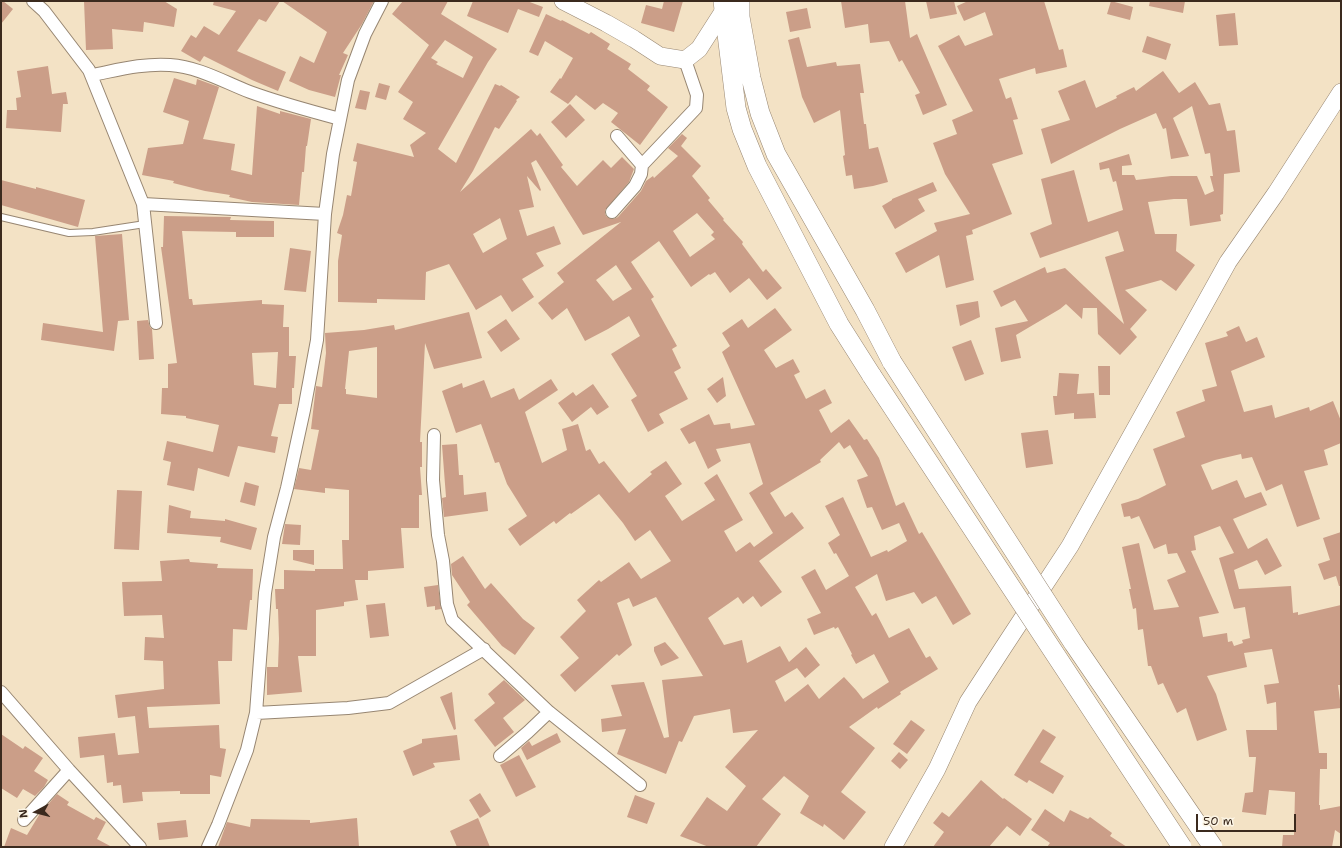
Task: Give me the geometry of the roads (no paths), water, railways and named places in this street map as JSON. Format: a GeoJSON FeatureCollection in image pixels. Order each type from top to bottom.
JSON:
{"type":"FeatureCollection","features":[{"type":"Feature","properties":{"kind":"main road"},"geometry":{"type":"LineString","coordinates":[[732,7],[760,113],[776,154],[865,310],[892,362],[1074,644],[1213,847]]}},
{"type":"Feature","properties":{"kind":"main road"},"geometry":{"type":"LineString","coordinates":[[732,7],[736,108],[742,129],[757,166],[839,324],[1182,847]]}},
{"type":"Feature","properties":{"kind":"street"},"geometry":{"type":"LineString","coordinates":[[33,1],[44,11],[92,75],[142,204],[156,323]]}},
{"type":"Feature","properties":{"kind":"street"},"geometry":{"type":"LineString","coordinates":[[208,847],[244,757],[256,713],[265,593],[274,538],[287,488],[304,410],[317,340],[325,214],[333,154],[348,80],[365,34],[382,1]]}},
{"type":"Feature","properties":{"kind":"street"},"geometry":{"type":"LineString","coordinates":[[563,1],[606,22],[634,38],[660,56],[685,60],[699,49],[732,7]]}},
{"type":"Feature","properties":{"kind":"street"},"geometry":{"type":"LineString","coordinates":[[612,212],[635,186],[641,174],[642,164],[696,108],[697,96],[685,60]]}},
{"type":"Feature","properties":{"kind":"street"},"geometry":{"type":"LineString","coordinates":[[92,75],[141,65],[171,65],[199,70],[248,92],[284,104],[340,119]]}},
{"type":"Feature","properties":{"kind":"street"},"geometry":{"type":"LineString","coordinates":[[893,847],[937,769],[968,702],[1070,546],[1228,262],[1276,193],[1341,91]]}},
{"type":"Feature","properties":{"kind":"street"},"geometry":{"type":"LineString","coordinates":[[617,136],[642,164]]}},
{"type":"Feature","properties":{"kind":"street"},"geometry":{"type":"LineString","coordinates":[[142,204],[325,214]]}},
{"type":"Feature","properties":{"kind":"street"},"geometry":{"type":"LineString","coordinates":[[434,435],[433,480],[438,535],[443,561],[448,604],[452,620],[549,712],[640,785]]}},
{"type":"Feature","properties":{"kind":"street"},"geometry":{"type":"LineString","coordinates":[[256,713],[348,708],[389,702],[484,649]]}},
{"type":"Feature","properties":{"kind":"street"},"geometry":{"type":"LineString","coordinates":[[1,692],[69,770],[140,847]]}},
{"type":"Feature","properties":{"kind":"street"},"geometry":{"type":"LineString","coordinates":[[500,756],[549,712]]}},
{"type":"Feature","properties":{"kind":"street"},"geometry":{"type":"LineString","coordinates":[[24,820],[69,770]]}},
{"type":"Feature","properties":{"kind":"lane"},"geometry":{"type":"LineString","coordinates":[[1,216],[69,233],[93,232],[145,224]]}}]}
